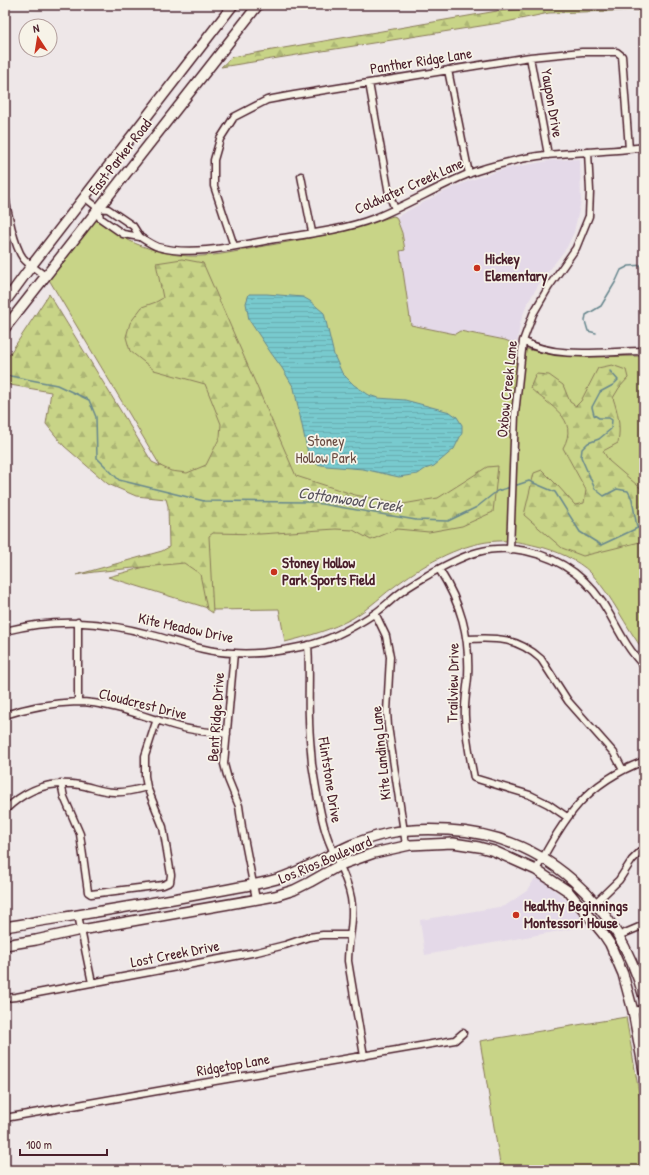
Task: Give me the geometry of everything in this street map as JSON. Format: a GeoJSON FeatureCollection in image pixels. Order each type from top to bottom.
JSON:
{"type":"FeatureCollection","features":[{"type":"Feature","properties":{"kind":"main road","name":"East Parker Road"},"geometry":{"type":"LineString","coordinates":[[5,302],[233,5]]}},
{"type":"Feature","properties":{"kind":"main road","name":"East Parker Road"},"geometry":{"type":"LineString","coordinates":[[5,328],[258,5]]}},
{"type":"Feature","properties":{"kind":"main road","name":"Los Rios Boulevard"},"geometry":{"type":"LineString","coordinates":[[5,927],[277,879],[370,838],[414,830],[460,830],[486,835],[519,846],[543,858],[573,880],[595,903],[618,936],[631,958],[644,997]]}},
{"type":"Feature","properties":{"kind":"main road","name":"Los Rios Boulevard"},"geometry":{"type":"LineString","coordinates":[[5,945],[275,896],[294,890],[340,866],[374,853],[406,846],[428,843],[453,843],[478,847],[494,851],[536,870],[568,891],[604,935],[610,944],[623,974],[633,1011],[644,1071]]}},
{"type":"Feature","properties":{"kind":"street","name":"Panther Ridge Lane"},"geometry":{"type":"LineString","coordinates":[[234,246],[214,186],[214,160],[220,138],[234,117],[267,100],[530,57],[582,52],[617,52],[622,56],[628,149]]}},
{"type":"Feature","properties":{"kind":"street","name":"Yaupon Drive"},"geometry":{"type":"LineString","coordinates":[[530,57],[548,155]]}},
{"type":"Feature","properties":{"kind":"street"},"geometry":{"type":"LineString","coordinates":[[448,70],[469,174]]}},
{"type":"Feature","properties":{"kind":"street"},"geometry":{"type":"LineString","coordinates":[[369,83],[389,194],[395,209]]}},
{"type":"Feature","properties":{"kind":"street","name":"Coldwater Creek Lane"},"geometry":{"type":"LineString","coordinates":[[98,208],[100,218],[124,234],[140,237],[158,247],[178,250],[208,250],[356,224],[395,209],[469,174],[511,161],[548,155],[628,149],[644,146]]}},
{"type":"Feature","properties":{"kind":"street","name":"Oxbow Creek Lane"},"geometry":{"type":"LineString","coordinates":[[510,550],[515,414],[523,341],[533,314],[548,288],[576,248],[589,216],[590,191],[588,152]]}},
{"type":"Feature","properties":{"kind":"street"},"geometry":{"type":"LineString","coordinates":[[301,176],[312,232]]}},
{"type":"Feature","properties":{"kind":"street"},"geometry":{"type":"LineString","coordinates":[[5,195],[11,224],[20,252],[23,257],[45,276]]}},
{"type":"Feature","properties":{"kind":"street","name":"Coldwater Creek Lane"},"geometry":{"type":"LineString","coordinates":[[84,198],[98,208],[108,209],[133,226],[140,237]]}},
{"type":"Feature","properties":{"kind":"street"},"geometry":{"type":"LineString","coordinates":[[523,341],[531,346],[565,352],[591,353],[644,351]]}},
{"type":"Feature","properties":{"kind":"street","name":"Kite Meadow Drive"},"geometry":{"type":"LineString","coordinates":[[5,631],[31,625],[78,622],[126,628],[213,651],[234,653],[278,651],[308,645],[341,632],[375,613],[405,589],[452,561],[472,553],[492,549],[524,551],[546,557],[566,566],[581,577],[601,599],[631,651],[644,666]]}},
{"type":"Feature","properties":{"kind":"street","name":"Trailview Drive"},"geometry":{"type":"LineString","coordinates":[[440,569],[458,604],[467,639],[468,678],[465,700],[465,716],[474,778],[530,794],[567,817]]}},
{"type":"Feature","properties":{"kind":"street","name":"Kite Landing Lane"},"geometry":{"type":"LineString","coordinates":[[375,613],[386,636],[390,657],[387,712],[388,726],[406,846]]}},
{"type":"Feature","properties":{"kind":"street"},"geometry":{"type":"LineString","coordinates":[[78,622],[78,702]]}},
{"type":"Feature","properties":{"kind":"street"},"geometry":{"type":"LineString","coordinates":[[467,639],[494,638],[511,641],[535,654],[541,659],[568,701],[614,753],[623,770]]}},
{"type":"Feature","properties":{"kind":"street","name":"Flintstone Drive"},"geometry":{"type":"LineString","coordinates":[[308,645],[310,666],[308,719],[312,764],[324,824],[333,854],[347,882],[351,898],[353,916],[348,961],[364,1056]]}},
{"type":"Feature","properties":{"kind":"street","name":"Bent Ridge Drive"},"geometry":{"type":"LineString","coordinates":[[234,653],[224,764],[228,779],[239,806],[256,899]]}},
{"type":"Feature","properties":{"kind":"street","name":"Cloudcrest Drive"},"geometry":{"type":"LineString","coordinates":[[5,715],[23,709],[43,705],[78,702],[112,708],[157,720],[176,727],[202,732],[227,734]]}},
{"type":"Feature","properties":{"kind":"street"},"geometry":{"type":"LineString","coordinates":[[61,783],[64,797],[80,834],[88,892],[91,894],[164,885],[170,882],[171,875],[163,827],[147,787],[145,776],[145,756],[157,720]]}},
{"type":"Feature","properties":{"kind":"street"},"geometry":{"type":"LineString","coordinates":[[536,870],[567,817],[585,796],[610,777],[644,761]]}},
{"type":"Feature","properties":{"kind":"street"},"geometry":{"type":"LineString","coordinates":[[5,810],[14,801],[24,795],[48,785],[61,783],[114,792],[147,787]]}},
{"type":"Feature","properties":{"kind":"street"},"geometry":{"type":"LineString","coordinates":[[586,912],[619,880],[632,860],[644,848]]}},
{"type":"Feature","properties":{"kind":"street"},"geometry":{"type":"LineString","coordinates":[[78,915],[92,983]]}},
{"type":"Feature","properties":{"kind":"street"},"geometry":{"type":"LineString","coordinates":[[618,936],[644,925]]}},
{"type":"Feature","properties":{"kind":"street","name":"Lost Creek Drive"},"geometry":{"type":"LineString","coordinates":[[5,998],[257,952],[309,937],[323,935],[350,935]]}},
{"type":"Feature","properties":{"kind":"street"},"geometry":{"type":"LineString","coordinates":[[633,1011],[644,1009]]}},
{"type":"Feature","properties":{"kind":"street","name":"Ridgetop Lane"},"geometry":{"type":"LineString","coordinates":[[5,1118],[455,1040],[463,1032]]}},
{"type":"Feature","properties":{"kind":"shaded area","name":"Hickey Elementary"},"geometry":{"type":"Polygon","coordinates":[[[553,160],[580,160],[581,201],[574,232],[567,247],[539,284],[527,304],[520,323],[517,344],[505,340],[460,331],[456,334],[411,325],[400,251],[405,250],[402,233],[396,217],[439,194],[468,181],[504,169],[553,160]]]}},
{"type":"Feature","properties":{"kind":"shaded area","name":"Healthy Beginnings Montessori House"},"geometry":{"type":"Polygon","coordinates":[[[535,878],[546,883],[566,900],[588,926],[425,955],[420,920],[505,906],[528,890],[535,878]]]}},
{"type":"Feature","properties":{"kind":"green space"},"geometry":{"type":"Polygon","coordinates":[[[579,5],[644,5],[644,10],[549,13],[506,22],[221,67],[232,57],[497,11],[579,5]]]}},
{"type":"Feature","properties":{"kind":"green space","name":"Stoney Hollow Park"},"geometry":{"type":"Polygon","coordinates":[[[393,216],[396,217],[402,233],[405,250],[400,251],[411,325],[455,334],[460,331],[505,340],[530,350],[560,355],[586,357],[644,356],[644,651],[606,592],[586,568],[559,553],[518,542],[485,542],[459,549],[433,561],[410,575],[353,618],[320,632],[285,642],[279,609],[214,610],[108,577],[210,549],[48,278],[95,218],[129,241],[157,251],[188,256],[209,256],[327,234],[376,222],[393,216]]]}},
{"type":"Feature","properties":{"kind":"green space"},"geometry":{"type":"Polygon","coordinates":[[[182,259],[203,263],[296,476],[355,495],[403,504],[438,498],[487,467],[498,466],[493,512],[462,526],[429,532],[397,529],[371,540],[353,530],[336,529],[260,534],[213,533],[209,536],[213,613],[207,609],[200,574],[184,563],[76,575],[162,551],[169,547],[168,506],[166,499],[136,496],[108,484],[64,446],[46,424],[51,392],[10,385],[5,382],[5,361],[49,294],[152,462],[171,471],[187,473],[206,465],[220,437],[221,424],[205,384],[154,370],[130,351],[126,337],[130,323],[142,307],[163,298],[156,263],[182,259]]]}},
{"type":"Feature","properties":{"kind":"green space"},"geometry":{"type":"Polygon","coordinates":[[[612,365],[626,370],[628,378],[613,398],[618,420],[618,443],[603,451],[609,461],[644,491],[644,541],[583,556],[562,548],[524,515],[534,473],[542,470],[575,505],[584,503],[586,490],[563,448],[567,438],[568,428],[565,421],[553,407],[530,388],[536,374],[549,375],[563,385],[570,402],[576,406],[581,401],[598,368],[612,365]]]}},
{"type":"Feature","properties":{"kind":"green space"},"geometry":{"type":"Polygon","coordinates":[[[626,1017],[644,1122],[644,1170],[501,1170],[480,1041],[626,1017]]]}},
{"type":"Feature","properties":{"kind":"water"},"geometry":{"type":"Polygon","coordinates":[[[249,294],[303,297],[310,301],[324,313],[334,355],[342,373],[354,385],[369,395],[378,398],[405,400],[450,412],[457,417],[462,425],[462,433],[454,449],[434,466],[425,469],[418,474],[399,477],[363,469],[326,466],[317,464],[309,458],[294,388],[249,320],[246,303],[249,294]]]}},
{"type":"Feature","properties":{"kind":"waterway"},"geometry":{"type":"LineString","coordinates":[[596,333],[588,331],[585,321],[586,315],[601,306],[621,270],[629,266],[644,265]]}},
{"type":"Feature","properties":{"kind":"waterway"},"geometry":{"type":"LineString","coordinates":[[610,371],[618,380],[613,385],[600,392],[592,407],[594,415],[599,418],[609,418],[612,420],[611,429],[599,439],[588,443],[582,449],[581,457],[595,489],[604,496],[617,489],[628,491],[632,499],[637,527]]}},
{"type":"Feature","properties":{"kind":"waterway","name":"Cottonwood Creek"},"geometry":{"type":"LineString","coordinates":[[5,375],[57,385],[89,400],[96,417],[97,458],[119,480],[204,501],[310,502],[416,520],[448,521],[477,507],[497,491],[511,487]]}},
{"type":"Feature","properties":{"kind":"waterway","name":"Cottonwood Creek"},"geometry":{"type":"LineString","coordinates":[[514,486],[529,481],[555,492],[580,532],[601,545],[644,525]]}},
{"type":"Feature","properties":{"kind":"place","name":"Hickey Elementary"},"geometry":{"type":"Point","coordinates":[477,268]}},
{"type":"Feature","properties":{"kind":"place","name":"Stoney Hollow Park Sports Field"},"geometry":{"type":"Point","coordinates":[274,572]}},
{"type":"Feature","properties":{"kind":"place","name":"Healthy Beginnings Montessori House"},"geometry":{"type":"Point","coordinates":[516,915]}}]}
